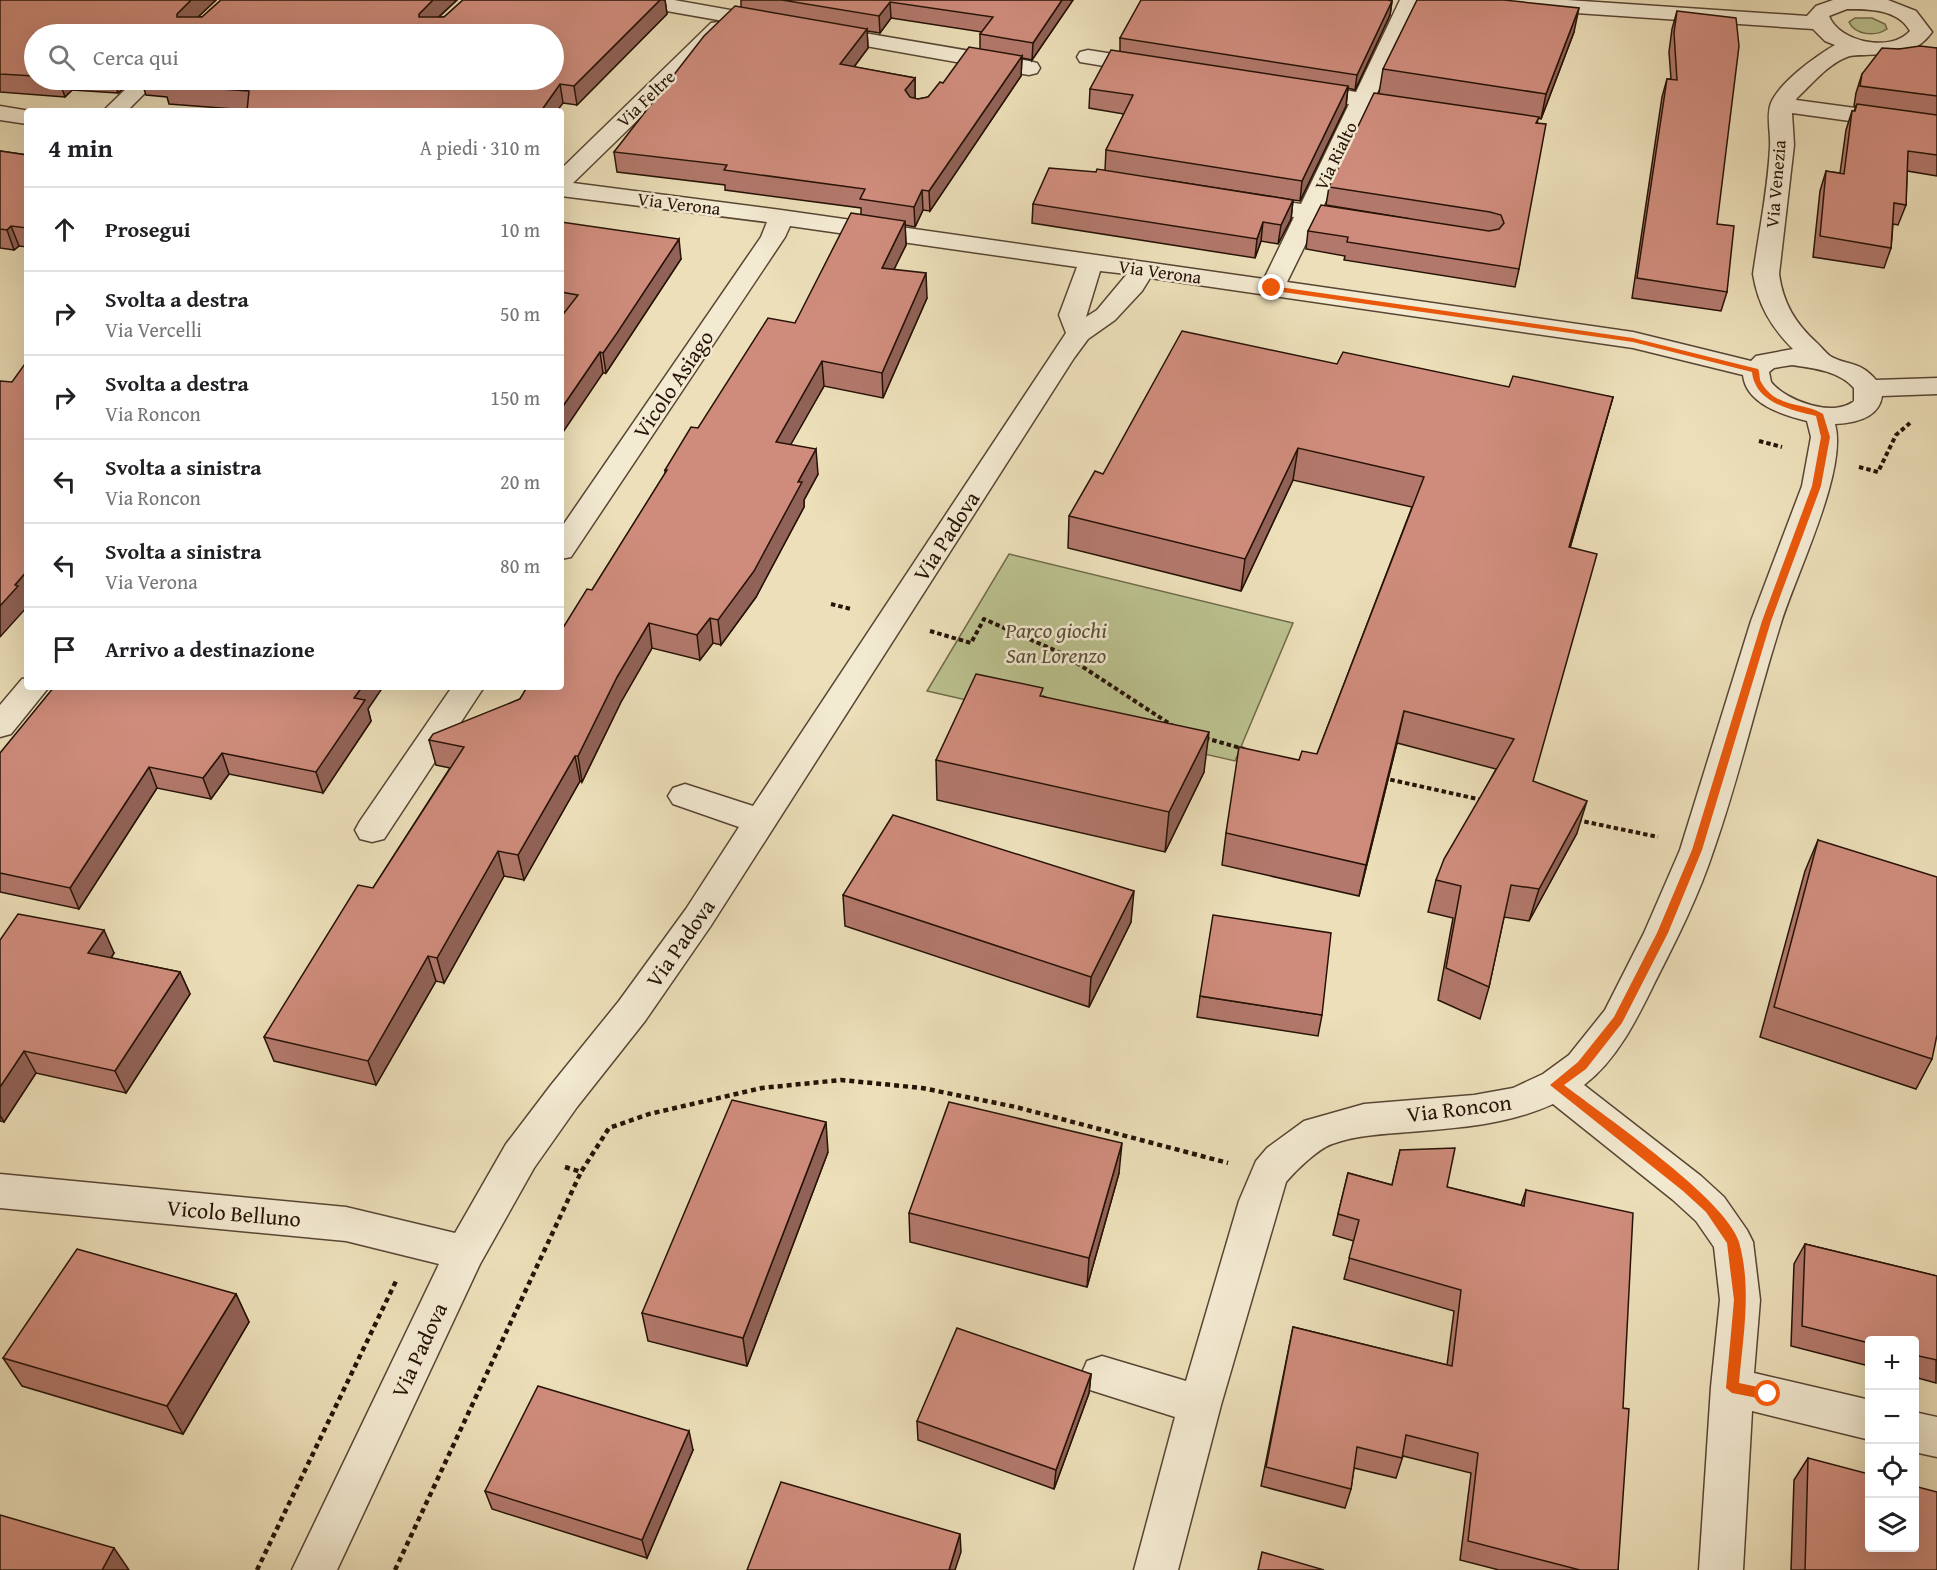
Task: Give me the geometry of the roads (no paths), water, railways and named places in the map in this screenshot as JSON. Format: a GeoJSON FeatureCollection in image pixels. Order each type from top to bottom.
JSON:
{"type":"FeatureCollection","features":[{"type":"Feature","properties":{"kind":"street"},"geometry":{"type":"LineString","coordinates":[[638,0],[1029,68]]}},
{"type":"Feature","properties":{"kind":"street","name":"Via Rialto"},"geometry":{"type":"LineString","coordinates":[[1272,288],[1411,0]]}},
{"type":"Feature","properties":{"kind":"street"},"geometry":{"type":"LineString","coordinates":[[1471,0],[1819,23]]}},
{"type":"Feature","properties":{"kind":"street"},"geometry":{"type":"LineString","coordinates":[[1875,48],[1845,42],[1833,36],[1819,23],[1818,16],[1823,10],[1845,3],[1874,2],[1903,13],[1929,34],[1902,46],[1875,48],[1842,50],[1796,85],[1781,105],[1937,126]]}},
{"type":"Feature","properties":{"kind":"street","name":"Via Feltre"},"geometry":{"type":"LineString","coordinates":[[564,179],[731,16]]}},
{"type":"Feature","properties":{"kind":"street"},"geometry":{"type":"LineString","coordinates":[[947,74],[962,56]]}},
{"type":"Feature","properties":{"kind":"street"},"geometry":{"type":"LineString","coordinates":[[1088,57],[1170,69]]}},
{"type":"Feature","properties":{"kind":"street","name":"Via Rialto"},"geometry":{"type":"LineString","coordinates":[[1286,88],[1431,110]]}},
{"type":"Feature","properties":{"kind":"street"},"geometry":{"type":"LineString","coordinates":[[117,108],[136,90]]}},
{"type":"Feature","properties":{"kind":"street","name":"Via Venezia"},"geometry":{"type":"LineString","coordinates":[[1781,105],[1779,118],[1782,145],[1766,274],[1767,292],[1781,320],[1796,338],[1820,360]]}},
{"type":"Feature","properties":{"kind":"street"},"geometry":{"type":"LineString","coordinates":[[0,113],[24,117]]}},
{"type":"Feature","properties":{"kind":"street","name":"Via Verona"},"geometry":{"type":"LineString","coordinates":[[564,189],[781,217],[1633,340],[1756,370]]}},
{"type":"Feature","properties":{"kind":"street","name":"Via Rialto"},"geometry":{"type":"LineString","coordinates":[[1230,200],[1380,223]]}},
{"type":"Feature","properties":{"kind":"street","name":"Vicolo Asiago"},"geometry":{"type":"LineString","coordinates":[[564,546],[773,237],[781,217]]}},
{"type":"Feature","properties":{"kind":"street"},"geometry":{"type":"LineString","coordinates":[[1079,333],[1072,315],[1091,262]]}},
{"type":"Feature","properties":{"kind":"street","name":"Via Padova"},"geometry":{"type":"LineString","coordinates":[[314,1570],[465,1253],[520,1156],[564,1096],[632,1011],[698,918],[1062,356],[1079,333],[1106,315],[1133,286],[1142,270]]}},
{"type":"Feature","properties":{"kind":"street"},"geometry":{"type":"LineString","coordinates":[[1792,357],[1820,360],[1855,375],[1868,388],[1867,405],[1856,412],[1841,415],[1819,414],[1790,408],[1774,400],[1757,382],[1756,370],[1765,362],[1792,357]]}},
{"type":"Feature","properties":{"kind":"street"},"geometry":{"type":"LineString","coordinates":[[1868,388],[1937,386]]}},
{"type":"Feature","properties":{"kind":"street","name":"Via Roncon"},"geometry":{"type":"LineString","coordinates":[[1156,1570],[1200,1405],[1259,1201],[1270,1173],[1281,1160],[1318,1132],[1364,1120],[1474,1111],[1519,1102],[1556,1085],[1582,1066],[1618,1020],[1662,933],[1697,850],[1766,621],[1816,486],[1826,437],[1819,414]]}},
{"type":"Feature","properties":{"kind":"street"},"geometry":{"type":"LineString","coordinates":[[0,726],[30,690]]}},
{"type":"Feature","properties":{"kind":"street"},"geometry":{"type":"LineString","coordinates":[[372,830],[466,690]]}},
{"type":"Feature","properties":{"kind":"street"},"geometry":{"type":"LineString","coordinates":[[685,796],[760,821]]}},
{"type":"Feature","properties":{"kind":"street"},"geometry":{"type":"LineString","coordinates":[[1556,1085],[1687,1188],[1710,1209],[1733,1242],[1740,1300],[1732,1388],[1721,1570]]}},
{"type":"Feature","properties":{"kind":"street","name":"Vicolo Belluno"},"geometry":{"type":"LineString","coordinates":[[0,1191],[346,1224],[465,1253]]}},
{"type":"Feature","properties":{"kind":"street"},"geometry":{"type":"LineString","coordinates":[[1102,1375],[1200,1405]]}},
{"type":"Feature","properties":{"kind":"street"},"geometry":{"type":"LineString","coordinates":[[1732,1388],[1865,1419]]}},
{"type":"Feature","properties":{"kind":"street"},"geometry":{"type":"LineString","coordinates":[[1919,1433],[1937,1437]]}},
{"type":"Feature","properties":{"kind":"park label","name":"Parco giochi San Lorenzo"},"geometry":{"type":"Point","coordinates":[1056,642]}}]}
